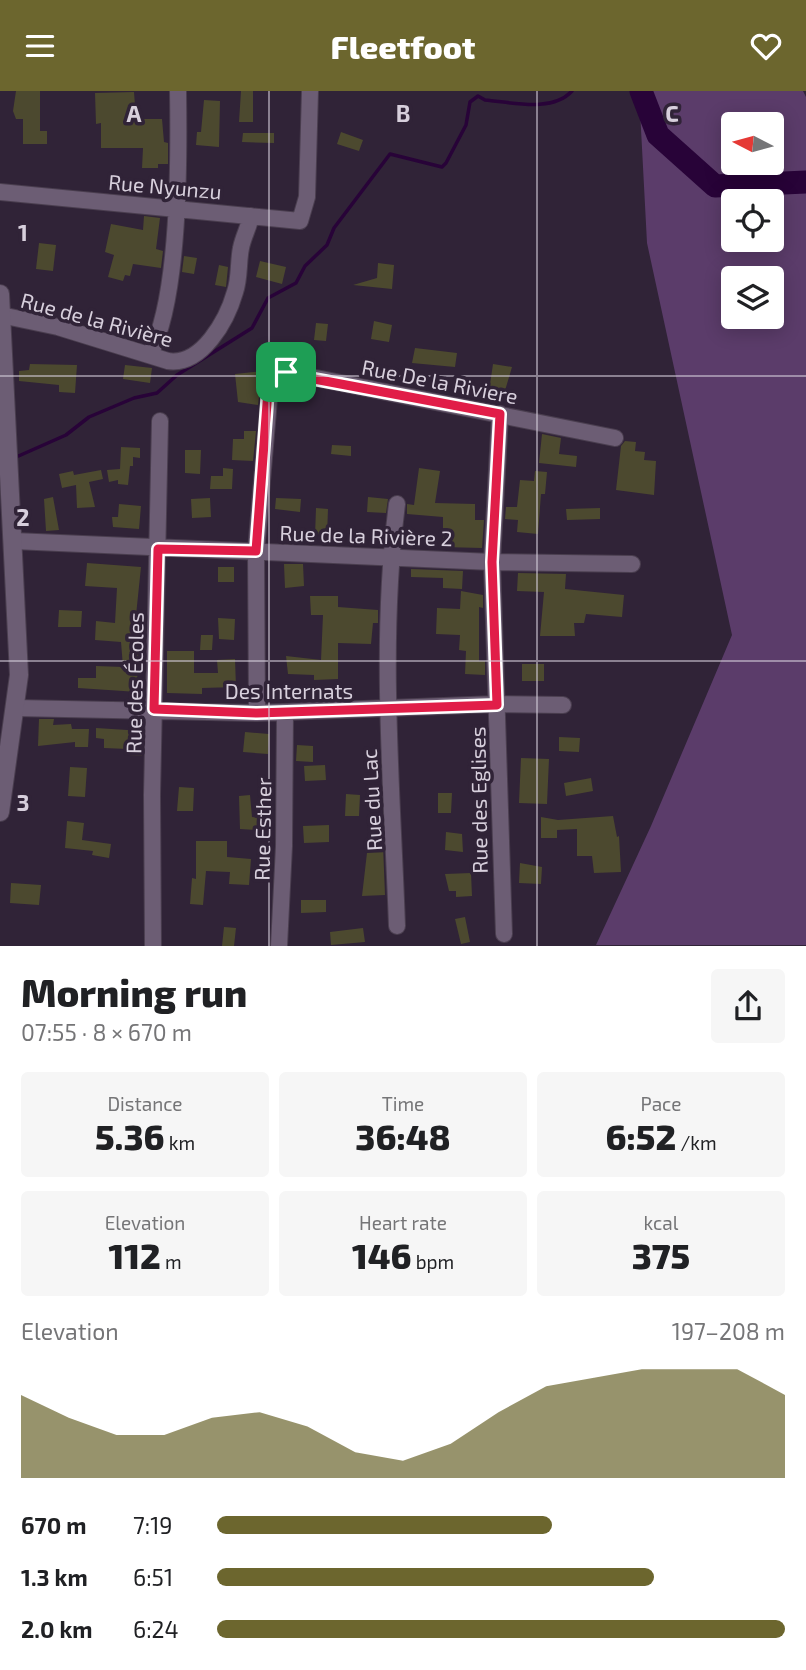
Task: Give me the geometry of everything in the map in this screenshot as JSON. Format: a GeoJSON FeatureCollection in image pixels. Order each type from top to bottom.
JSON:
{"type":"FeatureCollection","features":[{"type":"Feature","properties":{"kind":"street"},"geometry":{"type":"LineString","coordinates":[[150,354],[159,337],[165,313],[174,207],[178,91]]}},
{"type":"Feature","properties":{"kind":"street","name":"Rue Nyunzu"},"geometry":{"type":"LineString","coordinates":[[0,192],[300,221],[307,197],[310,91]]}},
{"type":"Feature","properties":{"kind":"street","name":"Rue de la Rivière"},"geometry":{"type":"LineString","coordinates":[[1,315],[178,363],[201,352],[235,292],[242,244],[251,216]]}},
{"type":"Feature","properties":{"kind":"street"},"geometry":{"type":"LineString","coordinates":[[0,295],[3,423],[9,461],[19,675],[16,708],[6,728],[0,811]]}},
{"type":"Feature","properties":{"kind":"street","name":"Rue De la Riviere"},"geometry":{"type":"LineString","coordinates":[[256,551],[271,376],[286,372],[615,438]]}},
{"type":"Feature","properties":{"kind":"street","name":"Rue des Eglises"},"geometry":{"type":"LineString","coordinates":[[500,414],[492,562],[503,934]]}},
{"type":"Feature","properties":{"kind":"street","name":"Rue des Écoles"},"geometry":{"type":"LineString","coordinates":[[153,946],[154,709],[160,421]]}},
{"type":"Feature","properties":{"kind":"street","name":"Rue du Lac"},"geometry":{"type":"LineString","coordinates":[[397,504],[391,556],[388,710],[397,926]]}},
{"type":"Feature","properties":{"kind":"street","name":"Rue de la Rivière 2"},"geometry":{"type":"LineString","coordinates":[[14,541],[492,562],[632,564]]}},
{"type":"Feature","properties":{"kind":"street"},"geometry":{"type":"LineString","coordinates":[[256,551],[257,713]]}},
{"type":"Feature","properties":{"kind":"street","name":"Des Internats"},"geometry":{"type":"LineString","coordinates":[[16,708],[257,713],[563,705]]}},
{"type":"Feature","properties":{"kind":"street","name":"Rue Esther"},"geometry":{"type":"LineString","coordinates":[[279,946],[284,846],[285,712]]}},
{"type":"Feature","properties":{"kind":"shaded area"},"geometry":{"type":"Polygon","coordinates":[[[634,91],[803,91],[806,97],[806,945],[596,945],[651,826],[732,635],[647,243],[640,110],[634,91]]]}},
{"type":"Feature","properties":{"kind":"building"},"geometry":{"type":"Polygon","coordinates":[[[16,91],[40,91],[40,131],[47,131],[47,144],[23,144],[23,119],[16,119],[13,111],[16,91]]]}},
{"type":"Feature","properties":{"kind":"building"},"geometry":{"type":"Polygon","coordinates":[[[241,91],[253,91],[253,122],[239,122],[241,91]]]}},
{"type":"Feature","properties":{"kind":"building"},"geometry":{"type":"Polygon","coordinates":[[[134,92],[136,119],[162,119],[164,142],[168,143],[168,164],[158,164],[158,168],[142,168],[143,148],[101,148],[101,123],[96,124],[95,93],[134,92]]]}},
{"type":"Feature","properties":{"kind":"building"},"geometry":{"type":"Polygon","coordinates":[[[204,100],[220,101],[219,147],[196,145],[197,132],[201,132],[204,100]]]}},
{"type":"Feature","properties":{"kind":"building"},"geometry":{"type":"Polygon","coordinates":[[[341,132],[363,140],[359,151],[337,144],[341,132]]]}},
{"type":"Feature","properties":{"kind":"building"},"geometry":{"type":"Polygon","coordinates":[[[243,133],[274,133],[274,143],[242,142],[243,133]]]}},
{"type":"Feature","properties":{"kind":"building"},"geometry":{"type":"Polygon","coordinates":[[[144,216],[160,218],[156,249],[163,251],[161,268],[133,264],[130,276],[125,275],[123,281],[108,277],[114,255],[105,252],[111,224],[143,230],[144,216]]]}},
{"type":"Feature","properties":{"kind":"building"},"geometry":{"type":"Polygon","coordinates":[[[39,243],[56,245],[53,271],[36,269],[39,243]]]}},
{"type":"Feature","properties":{"kind":"building"},"geometry":{"type":"Polygon","coordinates":[[[184,256],[197,258],[194,274],[182,272],[184,256]]]}},
{"type":"Feature","properties":{"kind":"building"},"geometry":{"type":"Polygon","coordinates":[[[260,261],[286,267],[282,284],[256,277],[260,261]]]}},
{"type":"Feature","properties":{"kind":"building"},"geometry":{"type":"Polygon","coordinates":[[[378,263],[394,265],[392,289],[353,285],[377,278],[378,263]]]}},
{"type":"Feature","properties":{"kind":"building"},"geometry":{"type":"Polygon","coordinates":[[[219,265],[228,267],[226,287],[215,285],[219,265]]]}},
{"type":"Feature","properties":{"kind":"building"},"geometry":{"type":"Polygon","coordinates":[[[374,321],[392,325],[389,342],[371,339],[374,321]]]}},
{"type":"Feature","properties":{"kind":"building"},"geometry":{"type":"Polygon","coordinates":[[[316,323],[328,324],[326,341],[314,340],[316,323]]]}},
{"type":"Feature","properties":{"kind":"building"},"geometry":{"type":"Polygon","coordinates":[[[415,348],[457,353],[455,367],[412,363],[415,348]]]}},
{"type":"Feature","properties":{"kind":"building"},"geometry":{"type":"Polygon","coordinates":[[[30,364],[77,365],[75,393],[59,392],[59,385],[19,381],[19,371],[29,370],[30,364]]]}},
{"type":"Feature","properties":{"kind":"building"},"geometry":{"type":"Polygon","coordinates":[[[493,364],[512,367],[504,394],[489,391],[493,364]]]}},
{"type":"Feature","properties":{"kind":"building"},"geometry":{"type":"Polygon","coordinates":[[[125,365],[152,368],[150,383],[123,379],[125,365]]]}},
{"type":"Feature","properties":{"kind":"building"},"geometry":{"type":"Polygon","coordinates":[[[262,371],[258,405],[238,402],[235,374],[262,371]]]}},
{"type":"Feature","properties":{"kind":"building"},"geometry":{"type":"Polygon","coordinates":[[[244,431],[256,431],[253,461],[232,460],[233,439],[244,439],[244,431]]]}},
{"type":"Feature","properties":{"kind":"building"},"geometry":{"type":"Polygon","coordinates":[[[542,434],[561,438],[559,454],[577,456],[576,467],[539,463],[542,434]]]}},
{"type":"Feature","properties":{"kind":"building"},"geometry":{"type":"Polygon","coordinates":[[[625,441],[636,442],[635,451],[645,452],[644,460],[656,461],[654,495],[616,490],[621,446],[625,441]]]}},
{"type":"Feature","properties":{"kind":"building"},"geometry":{"type":"Polygon","coordinates":[[[332,445],[351,446],[351,456],[331,454],[332,445]]]}},
{"type":"Feature","properties":{"kind":"building"},"geometry":{"type":"Polygon","coordinates":[[[121,447],[140,448],[140,458],[133,457],[133,466],[130,466],[128,485],[118,484],[118,480],[109,482],[107,470],[120,469],[121,447]]]}},
{"type":"Feature","properties":{"kind":"building"},"geometry":{"type":"Polygon","coordinates":[[[185,450],[201,450],[200,474],[185,473],[185,450]]]}},
{"type":"Feature","properties":{"kind":"building"},"geometry":{"type":"Polygon","coordinates":[[[223,468],[233,469],[232,489],[210,489],[211,476],[223,476],[223,468]]]}},
{"type":"Feature","properties":{"kind":"building"},"geometry":{"type":"Polygon","coordinates":[[[419,468],[440,471],[435,503],[475,504],[475,520],[484,520],[482,548],[443,547],[443,517],[407,514],[407,504],[414,505],[419,468]]]}},
{"type":"Feature","properties":{"kind":"building"},"geometry":{"type":"Polygon","coordinates":[[[101,470],[103,479],[89,482],[95,507],[77,508],[76,485],[62,488],[59,474],[73,471],[74,475],[101,470]]]}},
{"type":"Feature","properties":{"kind":"building"},"geometry":{"type":"Polygon","coordinates":[[[535,471],[547,472],[545,494],[541,494],[538,534],[517,532],[518,520],[505,519],[506,507],[517,507],[520,480],[534,481],[535,471]]]}},
{"type":"Feature","properties":{"kind":"building"},"geometry":{"type":"Polygon","coordinates":[[[53,497],[59,530],[46,531],[44,499],[53,497]]]}},
{"type":"Feature","properties":{"kind":"building"},"geometry":{"type":"Polygon","coordinates":[[[368,497],[388,499],[386,513],[367,512],[368,497]]]}},
{"type":"Feature","properties":{"kind":"building"},"geometry":{"type":"Polygon","coordinates":[[[210,498],[211,517],[192,518],[191,499],[210,498]]]}},
{"type":"Feature","properties":{"kind":"building"},"geometry":{"type":"Polygon","coordinates":[[[276,498],[301,499],[300,512],[275,509],[276,498]]]}},
{"type":"Feature","properties":{"kind":"building"},"geometry":{"type":"Polygon","coordinates":[[[119,504],[141,506],[139,529],[113,527],[112,517],[118,517],[119,504]]]}},
{"type":"Feature","properties":{"kind":"building"},"geometry":{"type":"Polygon","coordinates":[[[316,508],[328,509],[327,536],[315,536],[316,508]]]}},
{"type":"Feature","properties":{"kind":"building"},"geometry":{"type":"Polygon","coordinates":[[[600,508],[600,519],[567,520],[566,509],[600,508]]]}},
{"type":"Feature","properties":{"kind":"building"},"geometry":{"type":"Polygon","coordinates":[[[87,563],[141,567],[135,625],[144,626],[143,665],[137,666],[138,692],[78,688],[78,678],[96,678],[96,666],[123,667],[121,642],[95,640],[96,621],[115,623],[117,588],[85,586],[87,563]]]}},
{"type":"Feature","properties":{"kind":"building"},"geometry":{"type":"Polygon","coordinates":[[[284,564],[303,564],[304,586],[285,588],[284,564]]]}},
{"type":"Feature","properties":{"kind":"building"},"geometry":{"type":"Polygon","coordinates":[[[218,567],[234,567],[234,582],[218,582],[218,567]]]}},
{"type":"Feature","properties":{"kind":"building"},"geometry":{"type":"Polygon","coordinates":[[[411,569],[463,571],[462,589],[443,588],[443,578],[411,577],[411,569]]]}},
{"type":"Feature","properties":{"kind":"building"},"geometry":{"type":"Polygon","coordinates":[[[518,573],[566,574],[565,589],[624,595],[622,617],[586,614],[584,623],[574,623],[575,636],[540,636],[544,592],[517,591],[518,573]]]}},
{"type":"Feature","properties":{"kind":"building"},"geometry":{"type":"Polygon","coordinates":[[[461,591],[483,595],[483,608],[479,607],[479,661],[485,661],[485,675],[465,674],[466,651],[459,650],[460,635],[436,634],[437,608],[460,609],[461,591]]]}},
{"type":"Feature","properties":{"kind":"building"},"geometry":{"type":"Polygon","coordinates":[[[310,596],[338,596],[338,607],[378,610],[378,623],[373,623],[371,644],[338,643],[338,679],[314,680],[314,675],[288,674],[286,656],[321,660],[323,615],[311,615],[310,596]]]}},
{"type":"Feature","properties":{"kind":"building"},"geometry":{"type":"Polygon","coordinates":[[[59,610],[82,611],[81,627],[58,627],[59,610]]]}},
{"type":"Feature","properties":{"kind":"building"},"geometry":{"type":"Polygon","coordinates":[[[218,618],[235,619],[234,640],[219,639],[218,618]]]}},
{"type":"Feature","properties":{"kind":"building"},"geometry":{"type":"Polygon","coordinates":[[[201,635],[213,635],[212,650],[200,650],[201,635]]]}},
{"type":"Feature","properties":{"kind":"building"},"geometry":{"type":"Polygon","coordinates":[[[167,651],[194,651],[194,673],[218,673],[217,660],[235,659],[236,687],[202,688],[202,694],[167,693],[167,651]]]}},
{"type":"Feature","properties":{"kind":"building"},"geometry":{"type":"Polygon","coordinates":[[[522,664],[544,664],[544,681],[522,681],[522,664]]]}},
{"type":"Feature","properties":{"kind":"building"},"geometry":{"type":"Polygon","coordinates":[[[39,719],[54,719],[53,725],[71,724],[72,729],[89,729],[88,747],[75,747],[75,742],[38,746],[39,719]]]}},
{"type":"Feature","properties":{"kind":"building"},"geometry":{"type":"Polygon","coordinates":[[[96,728],[143,731],[142,756],[128,755],[128,749],[104,748],[104,739],[96,738],[96,728]]]}},
{"type":"Feature","properties":{"kind":"building"},"geometry":{"type":"Polygon","coordinates":[[[245,732],[269,734],[268,754],[243,752],[245,732]]]}},
{"type":"Feature","properties":{"kind":"building"},"geometry":{"type":"Polygon","coordinates":[[[559,737],[580,738],[579,752],[559,751],[559,737]]]}},
{"type":"Feature","properties":{"kind":"building"},"geometry":{"type":"Polygon","coordinates":[[[297,745],[313,746],[313,762],[296,761],[297,745]]]}},
{"type":"Feature","properties":{"kind":"building"},"geometry":{"type":"Polygon","coordinates":[[[521,758],[549,759],[547,804],[519,803],[521,758]]]}},
{"type":"Feature","properties":{"kind":"building"},"geometry":{"type":"Polygon","coordinates":[[[325,765],[326,780],[305,781],[304,766],[325,765]]]}},
{"type":"Feature","properties":{"kind":"building"},"geometry":{"type":"Polygon","coordinates":[[[70,767],[87,768],[85,797],[68,796],[70,767]]]}},
{"type":"Feature","properties":{"kind":"building"},"geometry":{"type":"Polygon","coordinates":[[[591,778],[593,791],[566,796],[564,783],[591,778]]]}},
{"type":"Feature","properties":{"kind":"building"},"geometry":{"type":"Polygon","coordinates":[[[179,787],[194,788],[193,811],[177,811],[179,787]]]}},
{"type":"Feature","properties":{"kind":"building"},"geometry":{"type":"Polygon","coordinates":[[[438,793],[452,793],[451,813],[438,813],[438,793]]]}},
{"type":"Feature","properties":{"kind":"building"},"geometry":{"type":"Polygon","coordinates":[[[346,794],[360,795],[359,816],[345,816],[346,794]]]}},
{"type":"Feature","properties":{"kind":"building"},"geometry":{"type":"Polygon","coordinates":[[[250,795],[252,817],[273,819],[271,831],[240,829],[239,796],[250,795]]]}},
{"type":"Feature","properties":{"kind":"building"},"geometry":{"type":"Polygon","coordinates":[[[613,816],[617,837],[619,836],[621,872],[594,873],[592,856],[577,856],[577,829],[557,830],[557,838],[541,838],[541,817],[558,820],[613,816]]]}},
{"type":"Feature","properties":{"kind":"building"},"geometry":{"type":"Polygon","coordinates":[[[67,821],[84,823],[82,840],[111,844],[109,858],[92,855],[93,851],[65,848],[67,821]]]}},
{"type":"Feature","properties":{"kind":"building"},"geometry":{"type":"Polygon","coordinates":[[[329,825],[329,842],[304,843],[303,826],[329,825]]]}},
{"type":"Feature","properties":{"kind":"building"},"geometry":{"type":"Polygon","coordinates":[[[446,832],[462,834],[463,852],[445,850],[446,832]]]}},
{"type":"Feature","properties":{"kind":"building"},"geometry":{"type":"Polygon","coordinates":[[[196,841],[227,841],[227,857],[251,859],[249,885],[229,884],[230,872],[206,871],[203,905],[190,904],[192,878],[196,879],[196,841]]]}},
{"type":"Feature","properties":{"kind":"building"},"geometry":{"type":"Polygon","coordinates":[[[368,844],[383,845],[385,895],[362,896],[368,844]]]}},
{"type":"Feature","properties":{"kind":"building"},"geometry":{"type":"Polygon","coordinates":[[[520,863],[542,867],[541,884],[519,883],[520,863]]]}},
{"type":"Feature","properties":{"kind":"building"},"geometry":{"type":"Polygon","coordinates":[[[471,873],[472,896],[456,897],[456,891],[449,891],[445,874],[471,873]]]}},
{"type":"Feature","properties":{"kind":"building"},"geometry":{"type":"Polygon","coordinates":[[[11,883],[41,885],[39,905],[10,903],[11,883]]]}},
{"type":"Feature","properties":{"kind":"building"},"geometry":{"type":"Polygon","coordinates":[[[301,900],[326,900],[326,912],[301,913],[301,900]]]}},
{"type":"Feature","properties":{"kind":"building"},"geometry":{"type":"Polygon","coordinates":[[[465,917],[470,942],[461,944],[455,919],[465,917]]]}},
{"type":"Feature","properties":{"kind":"building"},"geometry":{"type":"Polygon","coordinates":[[[224,927],[236,928],[234,946],[222,946],[224,927]]]}},
{"type":"Feature","properties":{"kind":"building"},"geometry":{"type":"Polygon","coordinates":[[[363,928],[365,942],[331,945],[330,932],[363,928]]]}},
{"type":"Feature","properties":{"kind":"waterway"},"geometry":{"type":"LineString","coordinates":[[14,458],[66,435],[89,417],[134,398],[157,393],[177,375],[252,328],[268,298],[296,283],[305,266],[327,245],[334,228],[390,154],[442,167],[446,163],[466,125],[470,102],[478,96],[485,100],[531,105],[554,102],[572,91]]}},
{"type":"Feature","properties":{"kind":"waterway"},"geometry":{"type":"LineString","coordinates":[[641,91],[658,135],[715,186],[806,182]]}},
{"type":"Feature","properties":{"kind":"route"},"geometry":{"type":"LineString","coordinates":[[277,372],[286,372],[500,414],[498,494],[492,562],[497,705],[257,713],[154,709],[158,549],[256,551],[268,390],[271,376],[277,372]]}}]}
